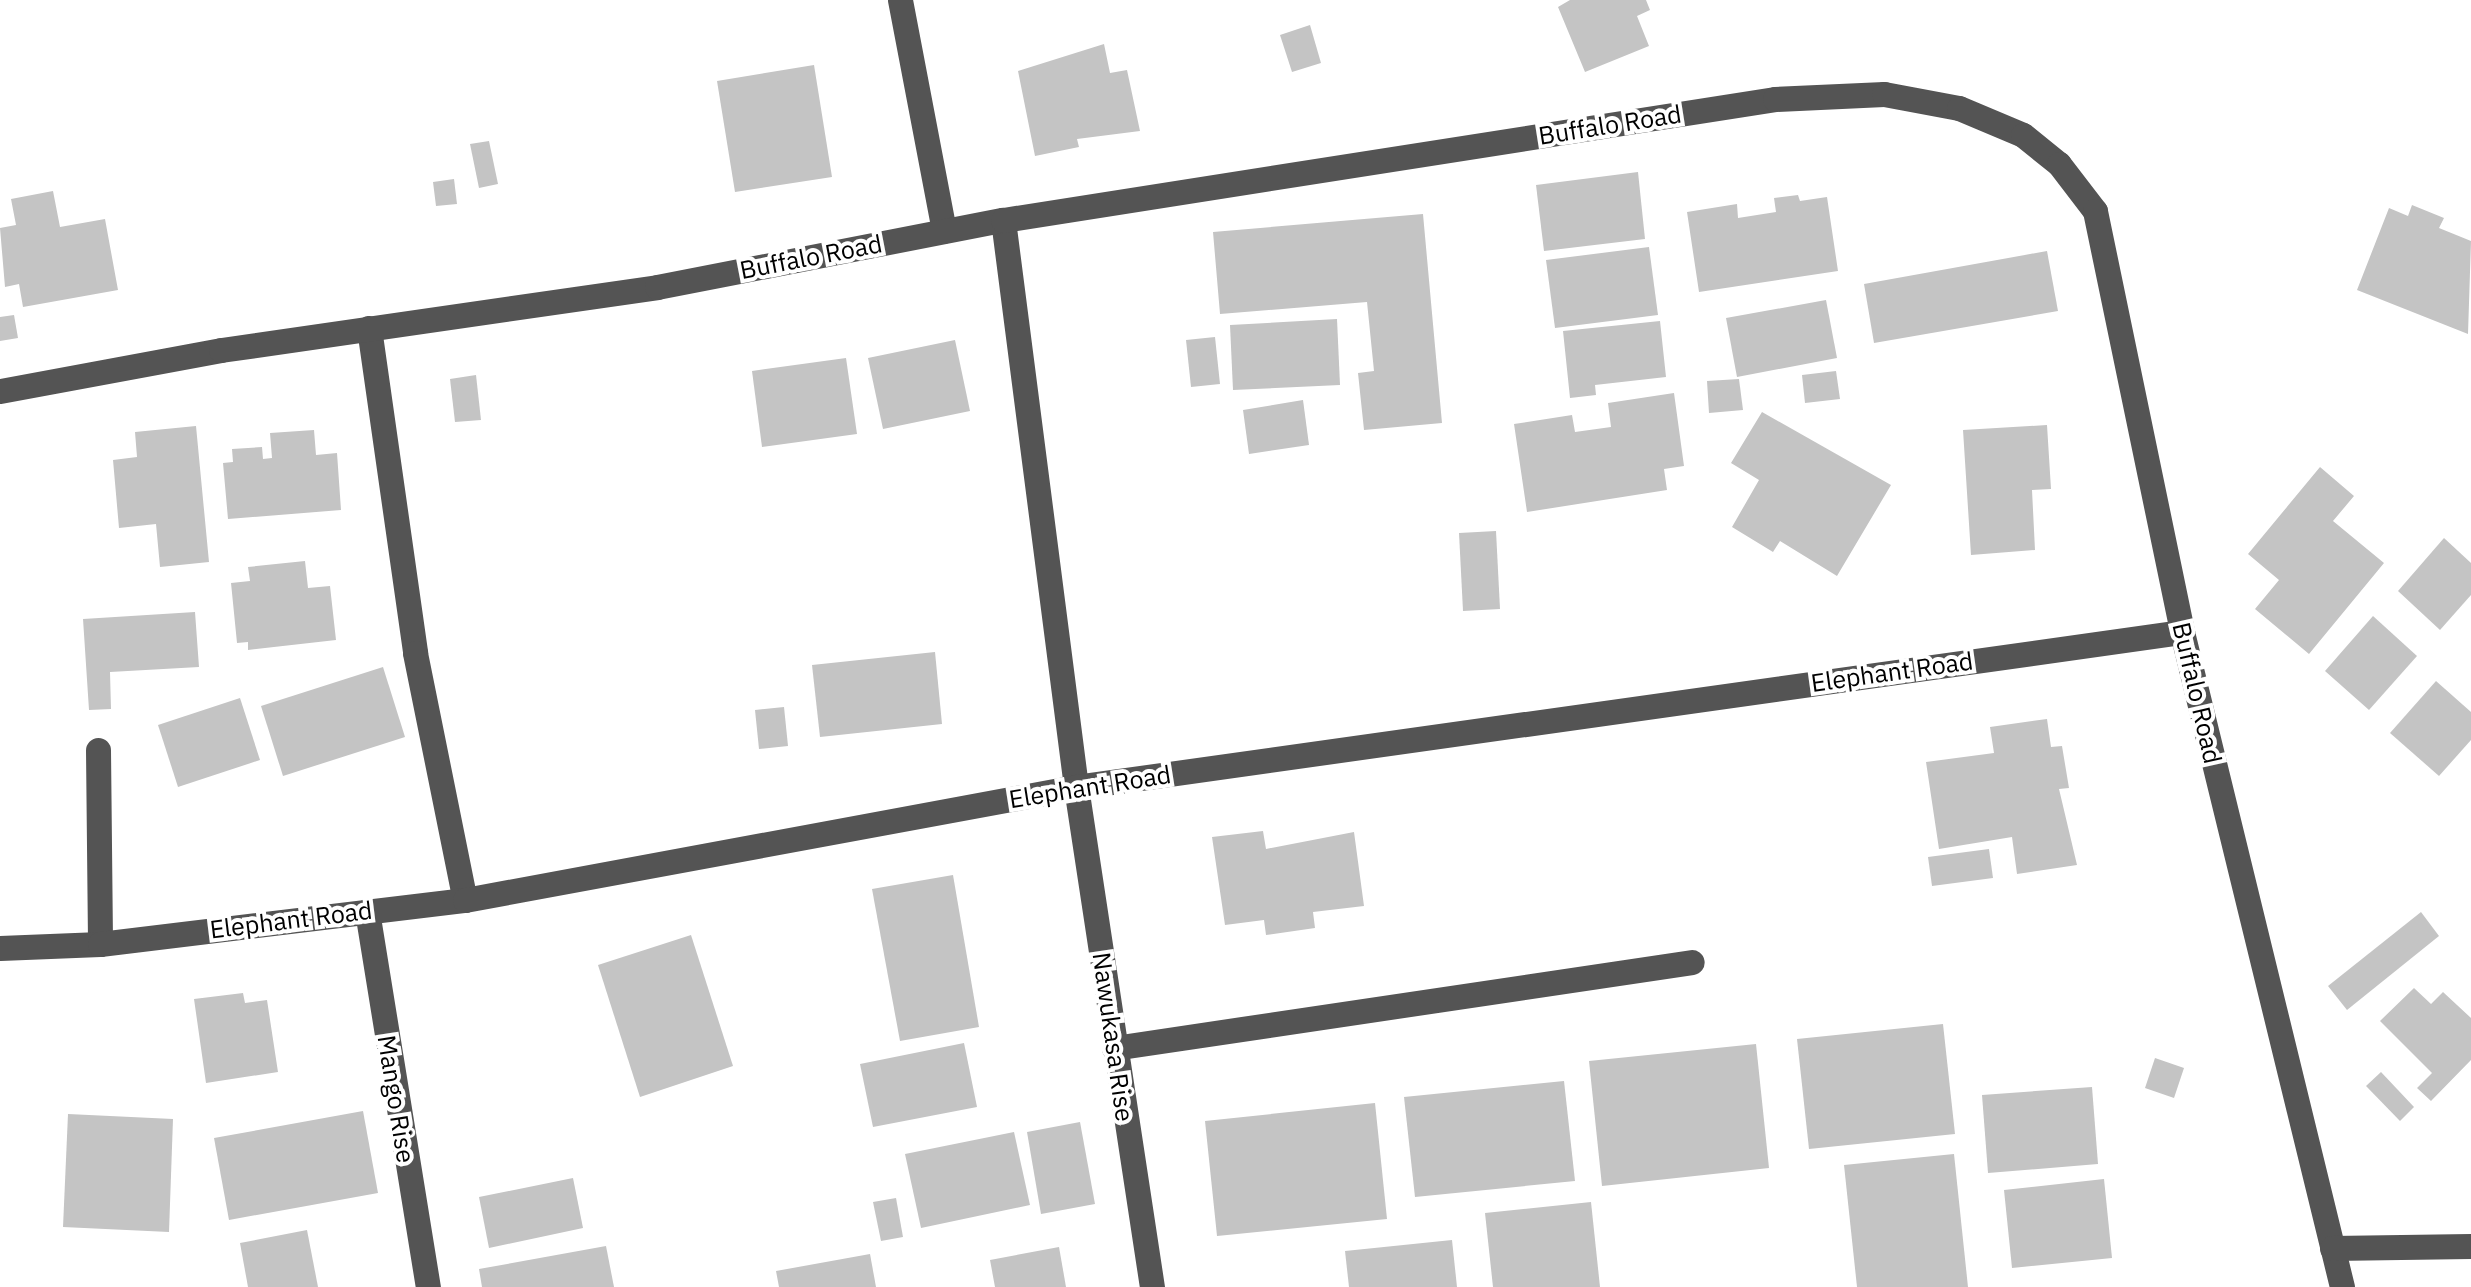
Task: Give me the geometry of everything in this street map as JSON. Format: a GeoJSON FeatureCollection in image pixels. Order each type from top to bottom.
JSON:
{"type":"FeatureCollection","features":[{"type":"Feature","properties":{"kind":"street"},"geometry":{"type":"LineString","coordinates":[[900,0],[944,231]]}},
{"type":"Feature","properties":{"kind":"street","name":"Buffalo Road"},"geometry":{"type":"LineString","coordinates":[[0,391],[370,328],[657,287],[1003,220],[1775,99],[1884,94],[1959,108],[2022,134],[2059,164],[2094,211],[2182,632],[2342,1287]]}},
{"type":"Feature","properties":{"kind":"street","name":"Nawukasa Rise"},"geometry":{"type":"LineString","coordinates":[[1003,220],[1076,787],[1152,1287]]}},
{"type":"Feature","properties":{"kind":"street"},"geometry":{"type":"LineString","coordinates":[[370,328],[415,653],[465,900]]}},
{"type":"Feature","properties":{"kind":"street","name":"Elephant Road"},"geometry":{"type":"LineString","coordinates":[[0,948],[100,944],[465,900],[1076,787],[2182,632]]}},
{"type":"Feature","properties":{"kind":"street"},"geometry":{"type":"LineString","coordinates":[[98,750],[100,944]]}},
{"type":"Feature","properties":{"kind":"street","name":"Mango Rise"},"geometry":{"type":"LineString","coordinates":[[367,911],[428,1287]]}},
{"type":"Feature","properties":{"kind":"street"},"geometry":{"type":"LineString","coordinates":[[1114,1048],[1692,962]]}},
{"type":"Feature","properties":{"kind":"street"},"geometry":{"type":"LineString","coordinates":[[2332,1248],[2471,1246]]}},
{"type":"Feature","properties":{"kind":"building"},"geometry":{"type":"Polygon","coordinates":[[[1570,0],[1646,0],[1650,10],[1637,16],[1649,46],[1585,72],[1558,7],[1570,0]]]}},
{"type":"Feature","properties":{"kind":"building"},"geometry":{"type":"Polygon","coordinates":[[[1310,25],[1321,63],[1292,72],[1280,35],[1310,25]]]}},
{"type":"Feature","properties":{"kind":"building"},"geometry":{"type":"Polygon","coordinates":[[[1104,44],[1110,73],[1127,70],[1140,131],[1077,139],[1079,147],[1035,156],[1018,71],[1104,44]]]}},
{"type":"Feature","properties":{"kind":"building"},"geometry":{"type":"Polygon","coordinates":[[[814,65],[832,177],[735,192],[717,81],[814,65]]]}},
{"type":"Feature","properties":{"kind":"building"},"geometry":{"type":"Polygon","coordinates":[[[489,141],[498,184],[479,188],[470,144],[489,141]]]}},
{"type":"Feature","properties":{"kind":"building"},"geometry":{"type":"Polygon","coordinates":[[[1638,172],[1645,239],[1544,251],[1536,185],[1638,172]]]}},
{"type":"Feature","properties":{"kind":"building"},"geometry":{"type":"Polygon","coordinates":[[[454,179],[457,204],[436,206],[433,182],[454,179]]]}},
{"type":"Feature","properties":{"kind":"building"},"geometry":{"type":"Polygon","coordinates":[[[53,191],[60,227],[105,219],[118,290],[23,307],[19,284],[5,287],[0,228],[16,225],[11,199],[53,191]]]}},
{"type":"Feature","properties":{"kind":"building"},"geometry":{"type":"Polygon","coordinates":[[[1798,195],[1800,201],[1827,197],[1838,271],[1699,292],[1687,212],[1737,204],[1738,218],[1776,212],[1774,198],[1798,195]]]}},
{"type":"Feature","properties":{"kind":"building"},"geometry":{"type":"Polygon","coordinates":[[[2412,205],[2444,218],[2439,228],[2471,241],[2468,334],[2357,290],[2389,208],[2408,216],[2412,205]]]}},
{"type":"Feature","properties":{"kind":"building"},"geometry":{"type":"Polygon","coordinates":[[[1423,214],[1442,423],[1364,430],[1358,373],[1374,371],[1367,302],[1220,314],[1213,232],[1423,214]]]}},
{"type":"Feature","properties":{"kind":"building"},"geometry":{"type":"Polygon","coordinates":[[[1649,247],[1658,315],[1555,328],[1546,260],[1649,247]]]}},
{"type":"Feature","properties":{"kind":"building"},"geometry":{"type":"Polygon","coordinates":[[[2047,251],[2058,311],[1874,343],[1864,284],[2047,251]]]}},
{"type":"Feature","properties":{"kind":"building"},"geometry":{"type":"Polygon","coordinates":[[[1826,300],[1837,358],[1737,377],[1726,318],[1826,300]]]}},
{"type":"Feature","properties":{"kind":"building"},"geometry":{"type":"Polygon","coordinates":[[[14,315],[18,338],[0,341],[0,317],[14,315]]]}},
{"type":"Feature","properties":{"kind":"building"},"geometry":{"type":"Polygon","coordinates":[[[1337,319],[1340,385],[1233,390],[1230,325],[1337,319]]]}},
{"type":"Feature","properties":{"kind":"building"},"geometry":{"type":"Polygon","coordinates":[[[1660,321],[1666,377],[1595,385],[1596,395],[1570,398],[1563,331],[1660,321]]]}},
{"type":"Feature","properties":{"kind":"building"},"geometry":{"type":"Polygon","coordinates":[[[1215,337],[1220,384],[1191,387],[1186,340],[1215,337]]]}},
{"type":"Feature","properties":{"kind":"building"},"geometry":{"type":"Polygon","coordinates":[[[955,340],[970,411],[883,429],[868,358],[955,340]]]}},
{"type":"Feature","properties":{"kind":"building"},"geometry":{"type":"Polygon","coordinates":[[[846,358],[857,434],[762,447],[752,371],[846,358]]]}},
{"type":"Feature","properties":{"kind":"building"},"geometry":{"type":"Polygon","coordinates":[[[1836,371],[1840,399],[1805,403],[1802,375],[1836,371]]]}},
{"type":"Feature","properties":{"kind":"building"},"geometry":{"type":"Polygon","coordinates":[[[476,375],[481,420],[455,422],[450,379],[476,375]]]}},
{"type":"Feature","properties":{"kind":"building"},"geometry":{"type":"Polygon","coordinates":[[[1739,379],[1743,410],[1709,413],[1707,381],[1739,379]]]}},
{"type":"Feature","properties":{"kind":"building"},"geometry":{"type":"Polygon","coordinates":[[[1674,393],[1684,466],[1664,469],[1667,490],[1527,512],[1514,424],[1572,415],[1575,432],[1611,427],[1608,403],[1674,393]]]}},
{"type":"Feature","properties":{"kind":"building"},"geometry":{"type":"Polygon","coordinates":[[[1303,400],[1309,445],[1249,454],[1243,410],[1303,400]]]}},
{"type":"Feature","properties":{"kind":"building"},"geometry":{"type":"Polygon","coordinates":[[[1762,412],[1891,485],[1837,576],[1780,541],[1773,552],[1732,527],[1759,480],[1731,463],[1762,412]]]}},
{"type":"Feature","properties":{"kind":"building"},"geometry":{"type":"Polygon","coordinates":[[[2047,425],[2051,489],[2032,490],[2035,550],[1971,555],[1963,430],[2047,425]]]}},
{"type":"Feature","properties":{"kind":"building"},"geometry":{"type":"Polygon","coordinates":[[[196,426],[209,562],[160,567],[156,524],[119,528],[113,460],[137,457],[135,432],[196,426]]]}},
{"type":"Feature","properties":{"kind":"building"},"geometry":{"type":"Polygon","coordinates":[[[314,430],[316,455],[337,453],[341,510],[228,519],[223,463],[233,462],[232,449],[262,447],[263,459],[272,458],[270,433],[314,430]]]}},
{"type":"Feature","properties":{"kind":"building"},"geometry":{"type":"Polygon","coordinates":[[[2320,467],[2354,496],[2333,521],[2384,563],[2309,654],[2255,609],[2279,580],[2248,554],[2320,467]]]}},
{"type":"Feature","properties":{"kind":"building"},"geometry":{"type":"Polygon","coordinates":[[[1496,531],[1500,609],[1463,611],[1459,533],[1496,531]]]}},
{"type":"Feature","properties":{"kind":"building"},"geometry":{"type":"Polygon","coordinates":[[[2444,538],[2471,563],[2471,595],[2440,630],[2398,591],[2444,538]]]}},
{"type":"Feature","properties":{"kind":"building"},"geometry":{"type":"Polygon","coordinates":[[[305,561],[308,588],[330,586],[336,640],[248,650],[248,642],[237,643],[231,583],[250,581],[248,567],[305,561]]]}},
{"type":"Feature","properties":{"kind":"building"},"geometry":{"type":"Polygon","coordinates":[[[195,612],[199,667],[110,672],[111,709],[89,710],[83,619],[195,612]]]}},
{"type":"Feature","properties":{"kind":"building"},"geometry":{"type":"Polygon","coordinates":[[[2373,616],[2417,656],[2369,710],[2325,671],[2373,616]]]}},
{"type":"Feature","properties":{"kind":"building"},"geometry":{"type":"Polygon","coordinates":[[[935,652],[942,724],[820,737],[812,665],[935,652]]]}},
{"type":"Feature","properties":{"kind":"building"},"geometry":{"type":"Polygon","coordinates":[[[383,667],[405,737],[283,776],[261,706],[383,667]]]}},
{"type":"Feature","properties":{"kind":"building"},"geometry":{"type":"Polygon","coordinates":[[[2436,681],[2471,712],[2471,740],[2439,776],[2390,733],[2436,681]]]}},
{"type":"Feature","properties":{"kind":"building"},"geometry":{"type":"Polygon","coordinates":[[[240,698],[260,760],[178,787],[158,725],[240,698]]]}},
{"type":"Feature","properties":{"kind":"building"},"geometry":{"type":"Polygon","coordinates":[[[784,707],[788,746],[759,749],[755,710],[784,707]]]}},
{"type":"Feature","properties":{"kind":"building"},"geometry":{"type":"Polygon","coordinates":[[[2047,719],[2051,747],[2062,746],[2069,788],[2059,789],[2077,865],[2017,874],[2012,837],[1939,849],[1926,762],[1994,753],[1990,727],[2047,719]]]}},
{"type":"Feature","properties":{"kind":"building"},"geometry":{"type":"Polygon","coordinates":[[[1263,831],[1266,849],[1354,832],[1364,906],[1313,912],[1315,928],[1266,935],[1264,920],[1225,925],[1212,837],[1263,831]]]}},
{"type":"Feature","properties":{"kind":"building"},"geometry":{"type":"Polygon","coordinates":[[[1989,849],[1993,878],[1932,886],[1928,857],[1989,849]]]}},
{"type":"Feature","properties":{"kind":"building"},"geometry":{"type":"Polygon","coordinates":[[[953,875],[979,1027],[900,1041],[872,889],[953,875]]]}},
{"type":"Feature","properties":{"kind":"building"},"geometry":{"type":"Polygon","coordinates":[[[2421,912],[2439,936],[2347,1010],[2328,986],[2421,912]]]}},
{"type":"Feature","properties":{"kind":"building"},"geometry":{"type":"Polygon","coordinates":[[[691,935],[733,1066],[640,1097],[598,965],[691,935]]]}},
{"type":"Feature","properties":{"kind":"building"},"geometry":{"type":"Polygon","coordinates":[[[2414,988],[2431,1004],[2443,992],[2471,1018],[2471,1060],[2431,1101],[2417,1088],[2432,1073],[2380,1021],[2414,988]]]}},
{"type":"Feature","properties":{"kind":"building"},"geometry":{"type":"Polygon","coordinates":[[[243,993],[245,1003],[267,1000],[278,1072],[206,1083],[194,999],[243,993]]]}},
{"type":"Feature","properties":{"kind":"building"},"geometry":{"type":"Polygon","coordinates":[[[1943,1024],[1955,1134],[1809,1149],[1797,1039],[1943,1024]]]}},
{"type":"Feature","properties":{"kind":"building"},"geometry":{"type":"Polygon","coordinates":[[[964,1043],[977,1107],[873,1127],[860,1064],[964,1043]]]}},
{"type":"Feature","properties":{"kind":"building"},"geometry":{"type":"Polygon","coordinates":[[[1756,1044],[1769,1168],[1602,1186],[1589,1061],[1756,1044]]]}},
{"type":"Feature","properties":{"kind":"building"},"geometry":{"type":"Polygon","coordinates":[[[2155,1058],[2184,1068],[2174,1098],[2145,1088],[2155,1058]]]}},
{"type":"Feature","properties":{"kind":"building"},"geometry":{"type":"Polygon","coordinates":[[[2381,1072],[2414,1107],[2400,1121],[2366,1086],[2381,1072]]]}},
{"type":"Feature","properties":{"kind":"building"},"geometry":{"type":"Polygon","coordinates":[[[1564,1081],[1575,1181],[1415,1197],[1404,1097],[1564,1081]]]}},
{"type":"Feature","properties":{"kind":"building"},"geometry":{"type":"Polygon","coordinates":[[[2092,1087],[2098,1164],[1988,1173],[1982,1095],[2092,1087]]]}},
{"type":"Feature","properties":{"kind":"building"},"geometry":{"type":"Polygon","coordinates":[[[1375,1103],[1387,1219],[1217,1236],[1205,1121],[1375,1103]]]}},
{"type":"Feature","properties":{"kind":"building"},"geometry":{"type":"Polygon","coordinates":[[[363,1111],[378,1193],[229,1220],[214,1138],[363,1111]]]}},
{"type":"Feature","properties":{"kind":"building"},"geometry":{"type":"Polygon","coordinates":[[[68,1114],[173,1119],[169,1232],[63,1227],[68,1114]]]}},
{"type":"Feature","properties":{"kind":"building"},"geometry":{"type":"Polygon","coordinates":[[[1080,1122],[1095,1204],[1041,1214],[1027,1132],[1080,1122]]]}},
{"type":"Feature","properties":{"kind":"building"},"geometry":{"type":"Polygon","coordinates":[[[1014,1132],[1030,1205],[921,1228],[905,1154],[1014,1132]]]}},
{"type":"Feature","properties":{"kind":"building"},"geometry":{"type":"Polygon","coordinates":[[[1954,1154],[1968,1287],[1857,1287],[1844,1165],[1954,1154]]]}},
{"type":"Feature","properties":{"kind":"building"},"geometry":{"type":"Polygon","coordinates":[[[573,1178],[583,1228],[489,1248],[479,1197],[573,1178]]]}},
{"type":"Feature","properties":{"kind":"building"},"geometry":{"type":"Polygon","coordinates":[[[2104,1179],[2112,1258],[2012,1268],[2004,1190],[2104,1179]]]}},
{"type":"Feature","properties":{"kind":"building"},"geometry":{"type":"Polygon","coordinates":[[[896,1198],[903,1237],[881,1241],[873,1202],[896,1198]]]}},
{"type":"Feature","properties":{"kind":"building"},"geometry":{"type":"Polygon","coordinates":[[[1591,1202],[1600,1287],[1493,1287],[1485,1213],[1591,1202]]]}},
{"type":"Feature","properties":{"kind":"building"},"geometry":{"type":"Polygon","coordinates":[[[307,1230],[318,1287],[248,1287],[240,1243],[307,1230]]]}},
{"type":"Feature","properties":{"kind":"building"},"geometry":{"type":"Polygon","coordinates":[[[1452,1240],[1457,1287],[1349,1287],[1345,1251],[1452,1240]]]}},
{"type":"Feature","properties":{"kind":"building"},"geometry":{"type":"Polygon","coordinates":[[[606,1246],[614,1287],[482,1287],[479,1269],[606,1246]]]}},
{"type":"Feature","properties":{"kind":"building"},"geometry":{"type":"Polygon","coordinates":[[[1059,1247],[1066,1287],[995,1287],[990,1260],[1059,1247]]]}},
{"type":"Feature","properties":{"kind":"building"},"geometry":{"type":"Polygon","coordinates":[[[870,1254],[876,1287],[779,1287],[776,1271],[870,1254]]]}}]}
